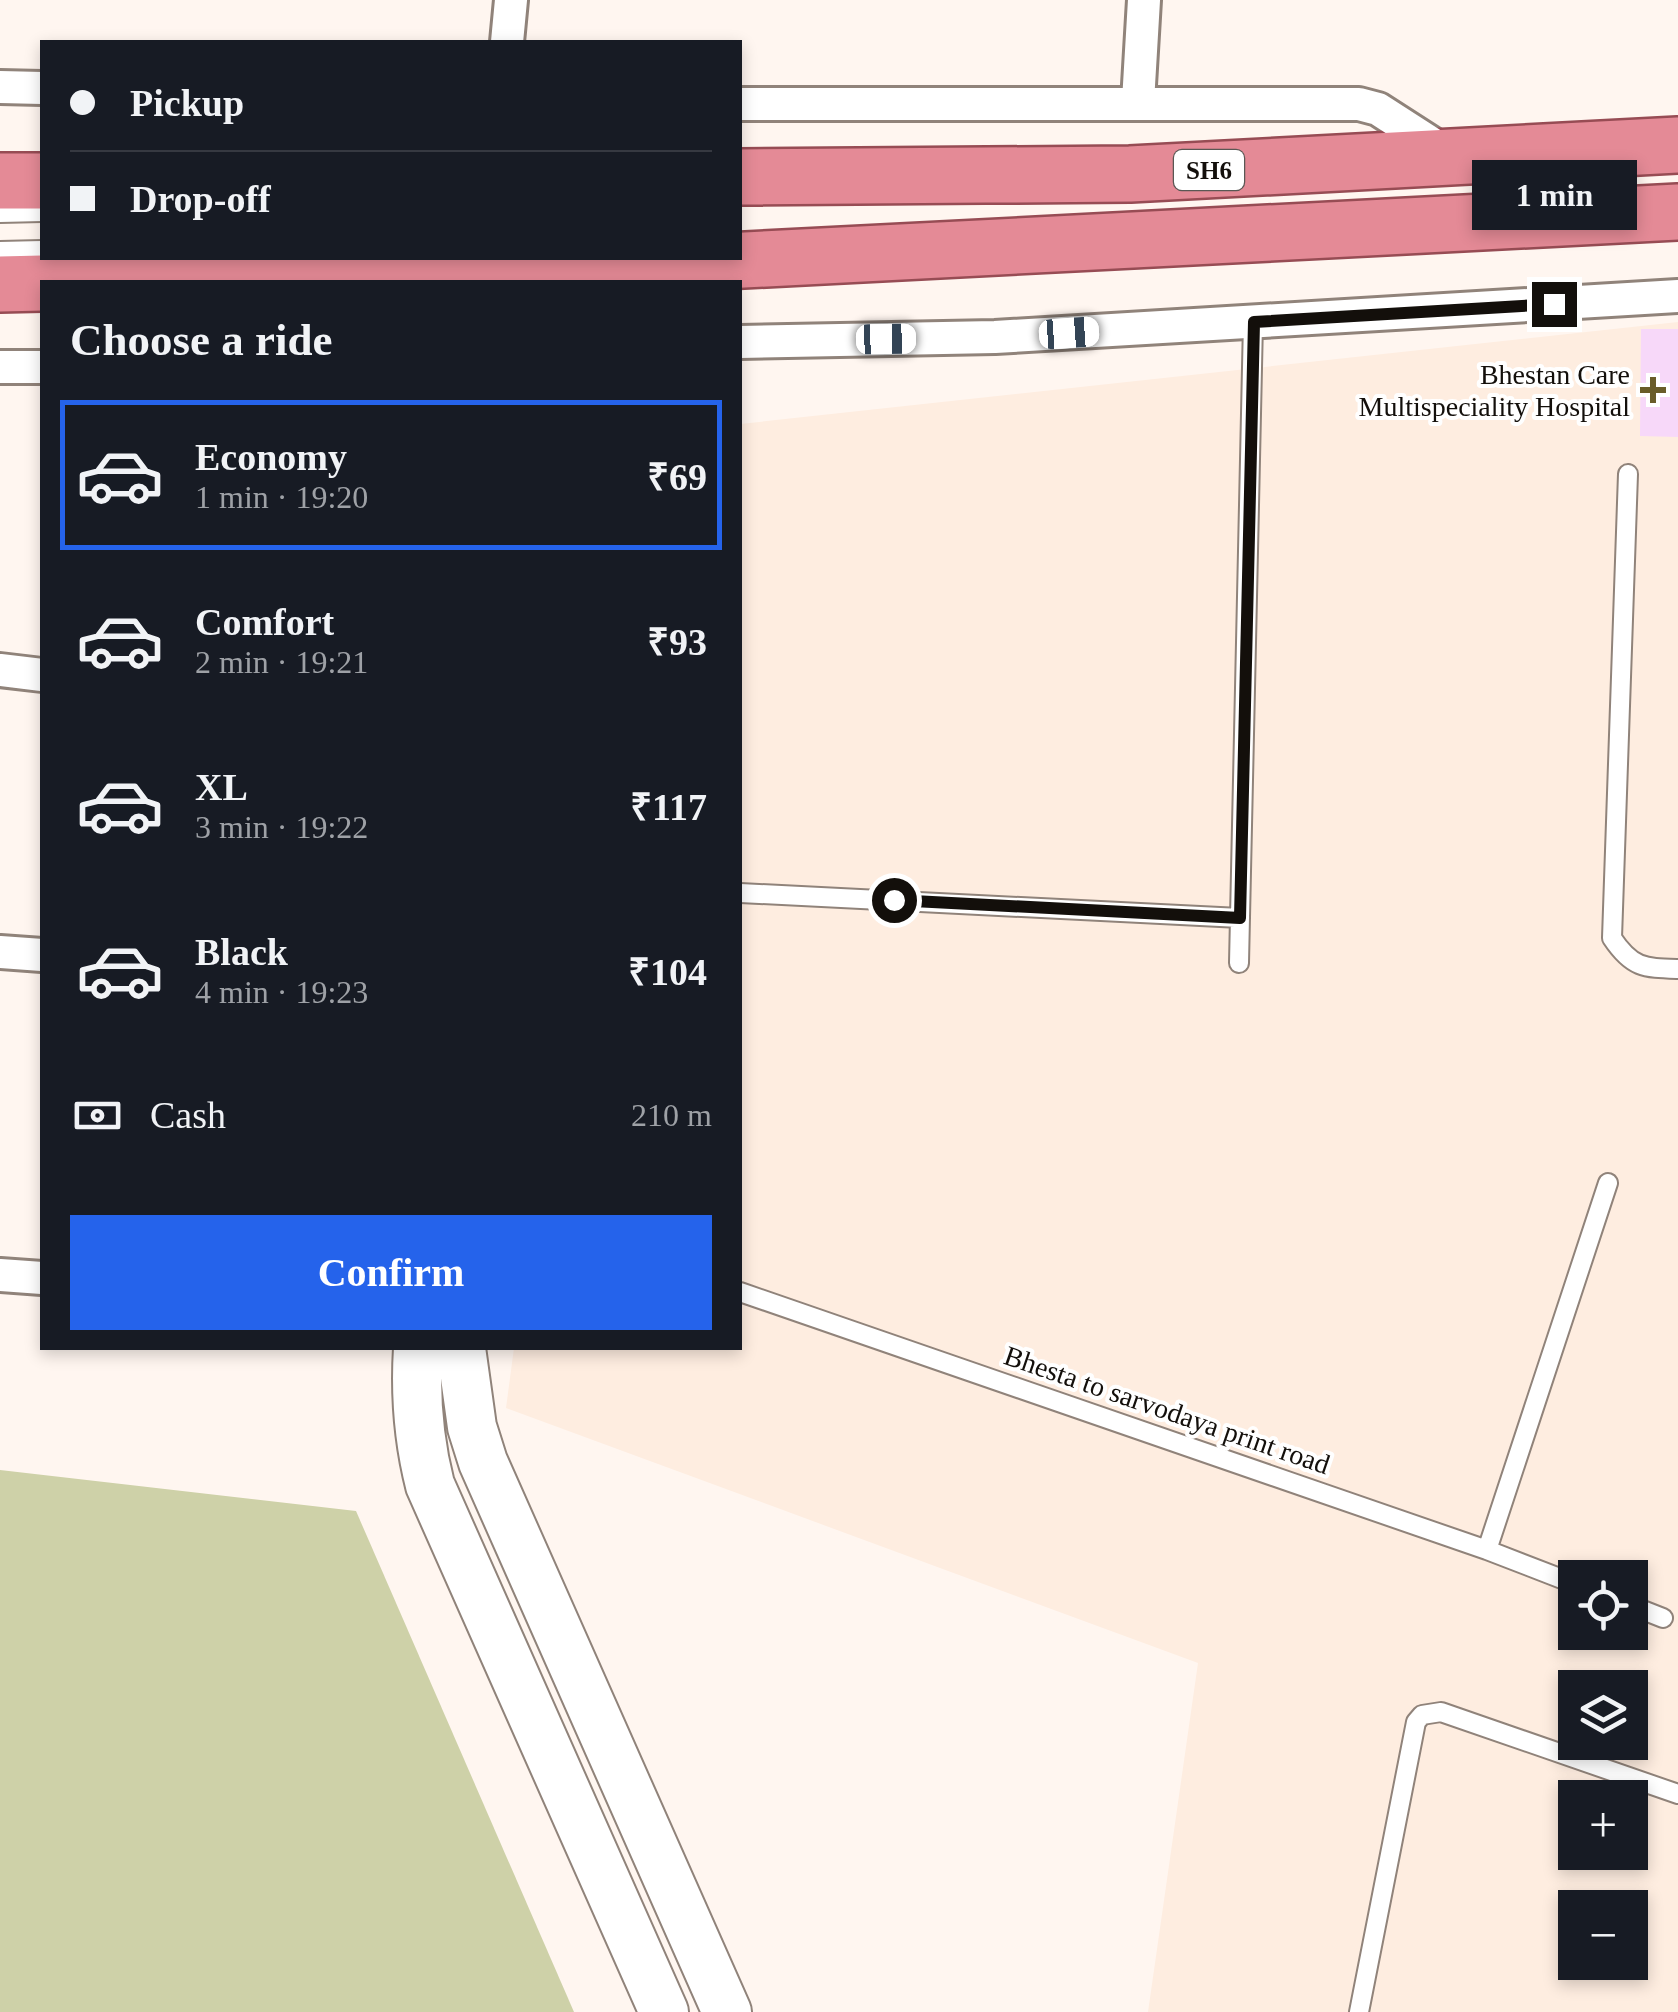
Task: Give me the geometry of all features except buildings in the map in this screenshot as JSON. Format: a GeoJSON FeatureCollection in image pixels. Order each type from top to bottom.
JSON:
{"type":"FeatureCollection","features":[{"type":"Feature","properties":{"kind":"highway","name":"SH6"},"geometry":{"type":"LineString","coordinates":[[742,177],[1130,174],[1678,145]]}},
{"type":"Feature","properties":{"kind":"highway"},"geometry":{"type":"LineString","coordinates":[[0,181],[40,181]]}},
{"type":"Feature","properties":{"kind":"highway"},"geometry":{"type":"LineString","coordinates":[[742,259],[1678,212]]}},
{"type":"Feature","properties":{"kind":"highway"},"geometry":{"type":"LineString","coordinates":[[104,280],[418,266],[509,271],[727,260]]}},
{"type":"Feature","properties":{"kind":"highway"},"geometry":{"type":"LineString","coordinates":[[0,284],[40,283]]}},
{"type":"Feature","properties":{"kind":"main road"},"geometry":{"type":"LineString","coordinates":[[418,1350],[415,1402],[430,1485],[664,2012]]}},
{"type":"Feature","properties":{"kind":"main road"},"geometry":{"type":"LineString","coordinates":[[460,1350],[472,1427],[483,1462],[727,2012]]}},
{"type":"Feature","properties":{"kind":"street"},"geometry":{"type":"LineString","coordinates":[[507,40],[512,0]]}},
{"type":"Feature","properties":{"kind":"street"},"geometry":{"type":"LineString","coordinates":[[1138,102],[1144,0]]}},
{"type":"Feature","properties":{"kind":"street"},"geometry":{"type":"LineString","coordinates":[[0,88],[40,88]]}},
{"type":"Feature","properties":{"kind":"street"},"geometry":{"type":"LineString","coordinates":[[742,104],[1359,104],[1378,109],[1454,158]]}},
{"type":"Feature","properties":{"kind":"street"},"geometry":{"type":"LineString","coordinates":[[742,342],[995,337],[1678,296]]}},
{"type":"Feature","properties":{"kind":"street"},"geometry":{"type":"LineString","coordinates":[[0,367],[40,367]]}},
{"type":"Feature","properties":{"kind":"street"},"geometry":{"type":"LineString","coordinates":[[0,670],[40,676]]}},
{"type":"Feature","properties":{"kind":"street"},"geometry":{"type":"LineString","coordinates":[[0,952],[40,956]]}},
{"type":"Feature","properties":{"kind":"street"},"geometry":{"type":"LineString","coordinates":[[0,1275],[40,1278]]}},
{"type":"Feature","properties":{"kind":"lane"},"geometry":{"type":"LineString","coordinates":[[0,213],[40,212]]}},
{"type":"Feature","properties":{"kind":"lane"},"geometry":{"type":"LineString","coordinates":[[0,251],[40,250]]}},
{"type":"Feature","properties":{"kind":"lane"},"geometry":{"type":"LineString","coordinates":[[1239,963],[1254,322]]}},
{"type":"Feature","properties":{"kind":"lane"},"geometry":{"type":"LineString","coordinates":[[1628,474],[1612,938],[1624,957],[1644,968],[1678,969]]}},
{"type":"Feature","properties":{"kind":"lane"},"geometry":{"type":"LineString","coordinates":[[742,893],[1240,918]]}},
{"type":"Feature","properties":{"kind":"lane"},"geometry":{"type":"LineString","coordinates":[[1487,1550],[1608,1183]]}},
{"type":"Feature","properties":{"kind":"lane","name":"Bhesta to sarvodaya print road"},"geometry":{"type":"LineString","coordinates":[[742,1293],[1558,1577]]}},
{"type":"Feature","properties":{"kind":"lane"},"geometry":{"type":"LineString","coordinates":[[1648,1612],[1662,1618]]}},
{"type":"Feature","properties":{"kind":"lane"},"geometry":{"type":"LineString","coordinates":[[1359,2012],[1416,1722],[1422,1715],[1442,1712],[1678,1794]]}},
{"type":"Feature","properties":{"kind":"shaded area"},"geometry":{"type":"Polygon","coordinates":[[[1678,322],[1678,2012],[1148,2012],[1198,1663],[506,1408],[514,1350],[742,1350],[742,424],[1678,322]]]}},
{"type":"Feature","properties":{"kind":"green space"},"geometry":{"type":"Polygon","coordinates":[[[0,1470],[356,1511],[574,2012],[0,2012],[0,1470]]]}},
{"type":"Feature","properties":{"kind":"place","name":"Bhestan Care Multispeciality Hospital"},"geometry":{"type":"Point","coordinates":[1653,390]}},
{"type":"Feature","properties":{"kind":"route"},"geometry":{"type":"LineString","coordinates":[[894,900],[1240,918],[1254,322],[1554,304]]}}]}
